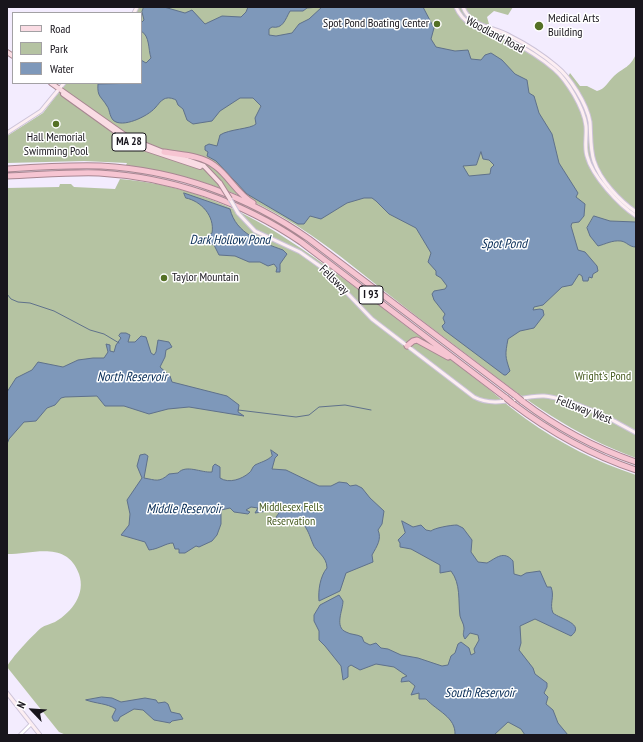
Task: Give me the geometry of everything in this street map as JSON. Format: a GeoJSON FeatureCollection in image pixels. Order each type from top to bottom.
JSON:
{"type":"FeatureCollection","features":[{"type":"Feature","properties":{"kind":"highway"},"geometry":{"type":"LineString","coordinates":[[164,152],[201,159],[211,163],[222,172],[240,192],[263,211]]}},
{"type":"Feature","properties":{"kind":"highway","name":"I 93"},"geometry":{"type":"LineString","coordinates":[[7,169],[81,166],[141,170],[200,184],[232,196],[263,211],[314,243],[522,401],[574,435],[610,452],[636,462]]}},
{"type":"Feature","properties":{"kind":"highway","name":"I 93"},"geometry":{"type":"LineString","coordinates":[[7,176],[80,173],[127,176],[180,186],[231,203],[267,221],[301,242],[512,403],[542,424],[570,442],[601,457],[636,470]]}},
{"type":"Feature","properties":{"kind":"highway"},"geometry":{"type":"LineString","coordinates":[[408,346],[413,341],[418,340],[464,366]]}},
{"type":"Feature","properties":{"kind":"main road","name":"Woodland Road"},"geometry":{"type":"LineString","coordinates":[[456,7],[460,15],[469,24],[509,40],[557,71],[582,108],[585,122],[586,155],[594,172],[623,206],[636,216]]}},
{"type":"Feature","properties":{"kind":"main road","name":"Woodland Road"},"geometry":{"type":"LineString","coordinates":[[463,7],[467,16],[474,22],[509,35],[561,70],[584,105],[589,121],[593,156],[598,170],[622,201],[636,212]]}},
{"type":"Feature","properties":{"kind":"main road","name":"MA 28"},"geometry":{"type":"LineString","coordinates":[[52,84],[59,89]]}},
{"type":"Feature","properties":{"kind":"main road"},"geometry":{"type":"LineString","coordinates":[[7,133],[41,112],[63,84]]}},
{"type":"Feature","properties":{"kind":"main road","name":"Fellsway"},"geometry":{"type":"LineString","coordinates":[[59,89],[129,138],[198,164],[212,173],[220,183],[238,213],[256,232],[300,252],[324,268],[366,313],[471,394],[482,400]]}},
{"type":"Feature","properties":{"kind":"main road","name":"Fellsway"},"geometry":{"type":"LineString","coordinates":[[59,89],[73,102],[131,143],[198,166],[212,173]]}},
{"type":"Feature","properties":{"kind":"main road"},"geometry":{"type":"LineString","coordinates":[[586,138],[591,138]]}},
{"type":"Feature","properties":{"kind":"main road"},"geometry":{"type":"LineString","coordinates":[[594,172],[598,170]]}},
{"type":"Feature","properties":{"kind":"main road","name":"Fellsway West"},"geometry":{"type":"LineString","coordinates":[[482,400],[496,402],[536,396],[554,398],[617,422],[636,433]]}},
{"type":"Feature","properties":{"kind":"main road"},"geometry":{"type":"LineString","coordinates":[[7,693],[40,735]]}},
{"type":"Feature","properties":{"kind":"street"},"geometry":{"type":"LineString","coordinates":[[20,735],[31,724]]}},
{"type":"Feature","properties":{"kind":"green space","name":"Wright's Pond"},"geometry":{"type":"Polygon","coordinates":[[[139,7],[513,7],[508,15],[494,11],[487,17],[489,24],[484,25],[506,33],[530,45],[551,60],[568,77],[570,73],[580,86],[587,86],[597,91],[604,87],[614,76],[629,65],[636,54],[636,458],[592,439],[551,416],[494,375],[355,267],[311,235],[296,225],[248,199],[197,180],[162,171],[126,165],[127,163],[84,161],[7,163],[7,136],[43,113],[65,84],[142,84],[142,12],[136,12],[139,7]]]}},
{"type":"Feature","properties":{"kind":"green space","name":"Middlesex Fells Reservation"},"geometry":{"type":"Polygon","coordinates":[[[120,179],[158,184],[193,193],[226,206],[257,221],[316,258],[539,428],[579,451],[636,475],[636,735],[66,735],[59,732],[7,667],[17,653],[41,628],[55,622],[72,608],[81,589],[81,581],[74,563],[58,553],[38,551],[7,554],[7,188],[59,187],[60,184],[71,184],[74,187],[115,189],[120,179]]]}},
{"type":"Feature","properties":{"kind":"water","name":"Spot Pond"},"geometry":{"type":"Polygon","coordinates":[[[144,7],[164,7],[185,13],[192,10],[205,24],[222,16],[241,17],[246,12],[248,7],[319,7],[307,8],[303,11],[290,11],[285,21],[279,27],[272,27],[269,29],[269,35],[276,36],[292,33],[299,24],[309,19],[322,7],[423,7],[434,28],[431,39],[436,47],[455,51],[468,50],[471,59],[481,60],[485,55],[491,53],[502,60],[515,74],[527,80],[529,93],[534,96],[539,113],[552,134],[559,163],[578,193],[576,197],[585,204],[584,216],[579,222],[572,223],[571,226],[578,250],[585,252],[597,266],[598,271],[593,274],[592,278],[589,277],[588,281],[583,281],[582,276],[579,274],[572,285],[562,287],[543,305],[534,307],[533,310],[543,310],[544,315],[534,328],[520,331],[508,339],[506,355],[510,371],[504,375],[444,330],[442,326],[445,323],[443,318],[445,314],[434,300],[432,294],[434,291],[445,289],[447,286],[441,278],[436,275],[436,271],[428,262],[431,253],[416,228],[389,214],[372,198],[364,198],[347,203],[321,219],[310,216],[304,224],[298,224],[247,194],[216,161],[207,156],[208,152],[205,150],[205,146],[209,144],[217,146],[220,135],[256,124],[255,118],[261,106],[253,98],[240,98],[220,111],[212,121],[193,124],[187,120],[183,109],[178,105],[176,100],[172,98],[166,98],[147,115],[141,118],[122,123],[113,120],[108,108],[99,94],[98,84],[142,84],[142,61],[146,63],[151,58],[146,36],[142,32],[142,22],[144,20],[142,12],[144,7]],[[481,152],[476,165],[463,166],[469,176],[490,174],[491,168],[494,165],[489,160],[483,159],[481,152]]]}},
{"type":"Feature","properties":{"kind":"water","name":"Dark Hollow Pond"},"geometry":{"type":"Polygon","coordinates":[[[184,193],[230,209],[233,218],[238,225],[250,236],[283,250],[287,254],[280,264],[280,272],[276,272],[277,268],[274,264],[268,266],[260,262],[249,262],[235,256],[219,255],[214,245],[201,241],[212,233],[209,215],[197,202],[186,198],[184,193]]]}},
{"type":"Feature","properties":{"kind":"water"},"geometry":{"type":"Polygon","coordinates":[[[594,216],[610,221],[636,222],[636,247],[618,241],[598,246],[590,236],[587,228],[594,216]]]}},
{"type":"Feature","properties":{"kind":"water","name":"North Reservoir"},"geometry":{"type":"Polygon","coordinates":[[[121,333],[130,335],[128,342],[135,342],[141,336],[146,337],[151,353],[154,355],[158,340],[169,342],[172,347],[166,350],[165,357],[160,367],[170,376],[172,382],[227,396],[239,405],[238,412],[244,416],[189,407],[168,409],[149,414],[124,406],[105,406],[97,396],[65,397],[61,398],[55,405],[47,408],[36,421],[24,422],[9,439],[7,444],[7,392],[16,378],[32,370],[38,362],[63,367],[78,360],[104,358],[108,352],[106,344],[110,345],[110,351],[114,352],[116,345],[121,338],[119,336],[121,333]]]}},
{"type":"Feature","properties":{"kind":"water","name":"Middle Reservoir"},"geometry":{"type":"Polygon","coordinates":[[[271,450],[278,455],[275,458],[272,469],[286,470],[319,486],[331,486],[339,482],[347,483],[350,486],[356,485],[362,488],[384,511],[382,524],[378,530],[378,542],[372,555],[373,562],[346,573],[340,591],[319,601],[320,584],[327,568],[325,560],[314,547],[304,525],[277,520],[276,517],[279,513],[273,511],[255,513],[258,508],[251,507],[246,510],[250,512],[248,514],[234,512],[230,508],[221,510],[221,524],[217,535],[212,541],[199,547],[196,546],[185,553],[179,553],[179,549],[175,549],[173,543],[149,550],[145,542],[121,535],[129,525],[130,514],[127,500],[142,478],[137,466],[140,455],[145,454],[148,456],[144,478],[160,480],[169,474],[178,473],[185,469],[212,472],[215,464],[220,467],[220,478],[231,481],[243,477],[250,472],[255,465],[270,458],[272,456],[271,450]]]}},
{"type":"Feature","properties":{"kind":"water","name":"South Reservoir"},"geometry":{"type":"Polygon","coordinates":[[[402,521],[413,527],[421,525],[426,530],[431,531],[457,525],[463,528],[472,540],[471,552],[478,562],[487,563],[503,555],[513,561],[514,574],[521,576],[526,573],[540,571],[547,587],[551,587],[553,613],[574,625],[576,628],[575,632],[571,636],[535,619],[520,626],[521,643],[519,650],[533,668],[535,674],[547,683],[544,693],[548,697],[546,704],[553,710],[558,723],[568,735],[525,735],[521,729],[508,722],[494,735],[455,735],[452,723],[449,719],[426,699],[419,699],[419,693],[411,695],[415,686],[409,681],[401,682],[402,678],[407,676],[394,667],[376,664],[360,670],[351,665],[348,667],[348,677],[343,680],[341,666],[319,640],[319,631],[314,621],[314,615],[320,605],[339,595],[343,601],[340,618],[340,626],[342,630],[362,637],[364,642],[370,645],[376,643],[381,648],[388,649],[401,655],[418,658],[442,666],[448,665],[451,656],[455,653],[458,644],[461,642],[469,648],[471,655],[475,653],[474,649],[479,640],[478,635],[470,633],[465,639],[463,635],[464,626],[460,616],[458,587],[454,576],[451,571],[440,573],[440,565],[411,549],[400,547],[398,540],[405,533],[402,521]]]}},
{"type":"Feature","properties":{"kind":"water"},"geometry":{"type":"Polygon","coordinates":[[[102,697],[112,698],[121,702],[145,698],[156,700],[158,703],[165,702],[168,704],[171,712],[180,714],[183,719],[172,721],[170,723],[154,720],[143,710],[134,709],[120,717],[118,721],[114,721],[112,717],[116,709],[86,700],[102,697]]]}},
{"type":"Feature","properties":{"kind":"waterway"},"geometry":{"type":"LineString","coordinates":[[7,294],[11,299],[18,302],[30,303],[54,311],[90,330],[104,334],[119,343]]}},
{"type":"Feature","properties":{"kind":"waterway"},"geometry":{"type":"LineString","coordinates":[[238,410],[296,417],[309,415],[319,407],[345,405],[371,410]]}},
{"type":"Feature","properties":{"kind":"place","name":"Spot Pond Boating Center"},"geometry":{"type":"Point","coordinates":[437,24]}},
{"type":"Feature","properties":{"kind":"place","name":"Medical Arts Building"},"geometry":{"type":"Point","coordinates":[539,26]}},
{"type":"Feature","properties":{"kind":"place","name":"Hall Memorial Swimming Pool"},"geometry":{"type":"Point","coordinates":[56,124]}},
{"type":"Feature","properties":{"kind":"place","name":"Taylor Mountain"},"geometry":{"type":"Point","coordinates":[164,278]}}]}
